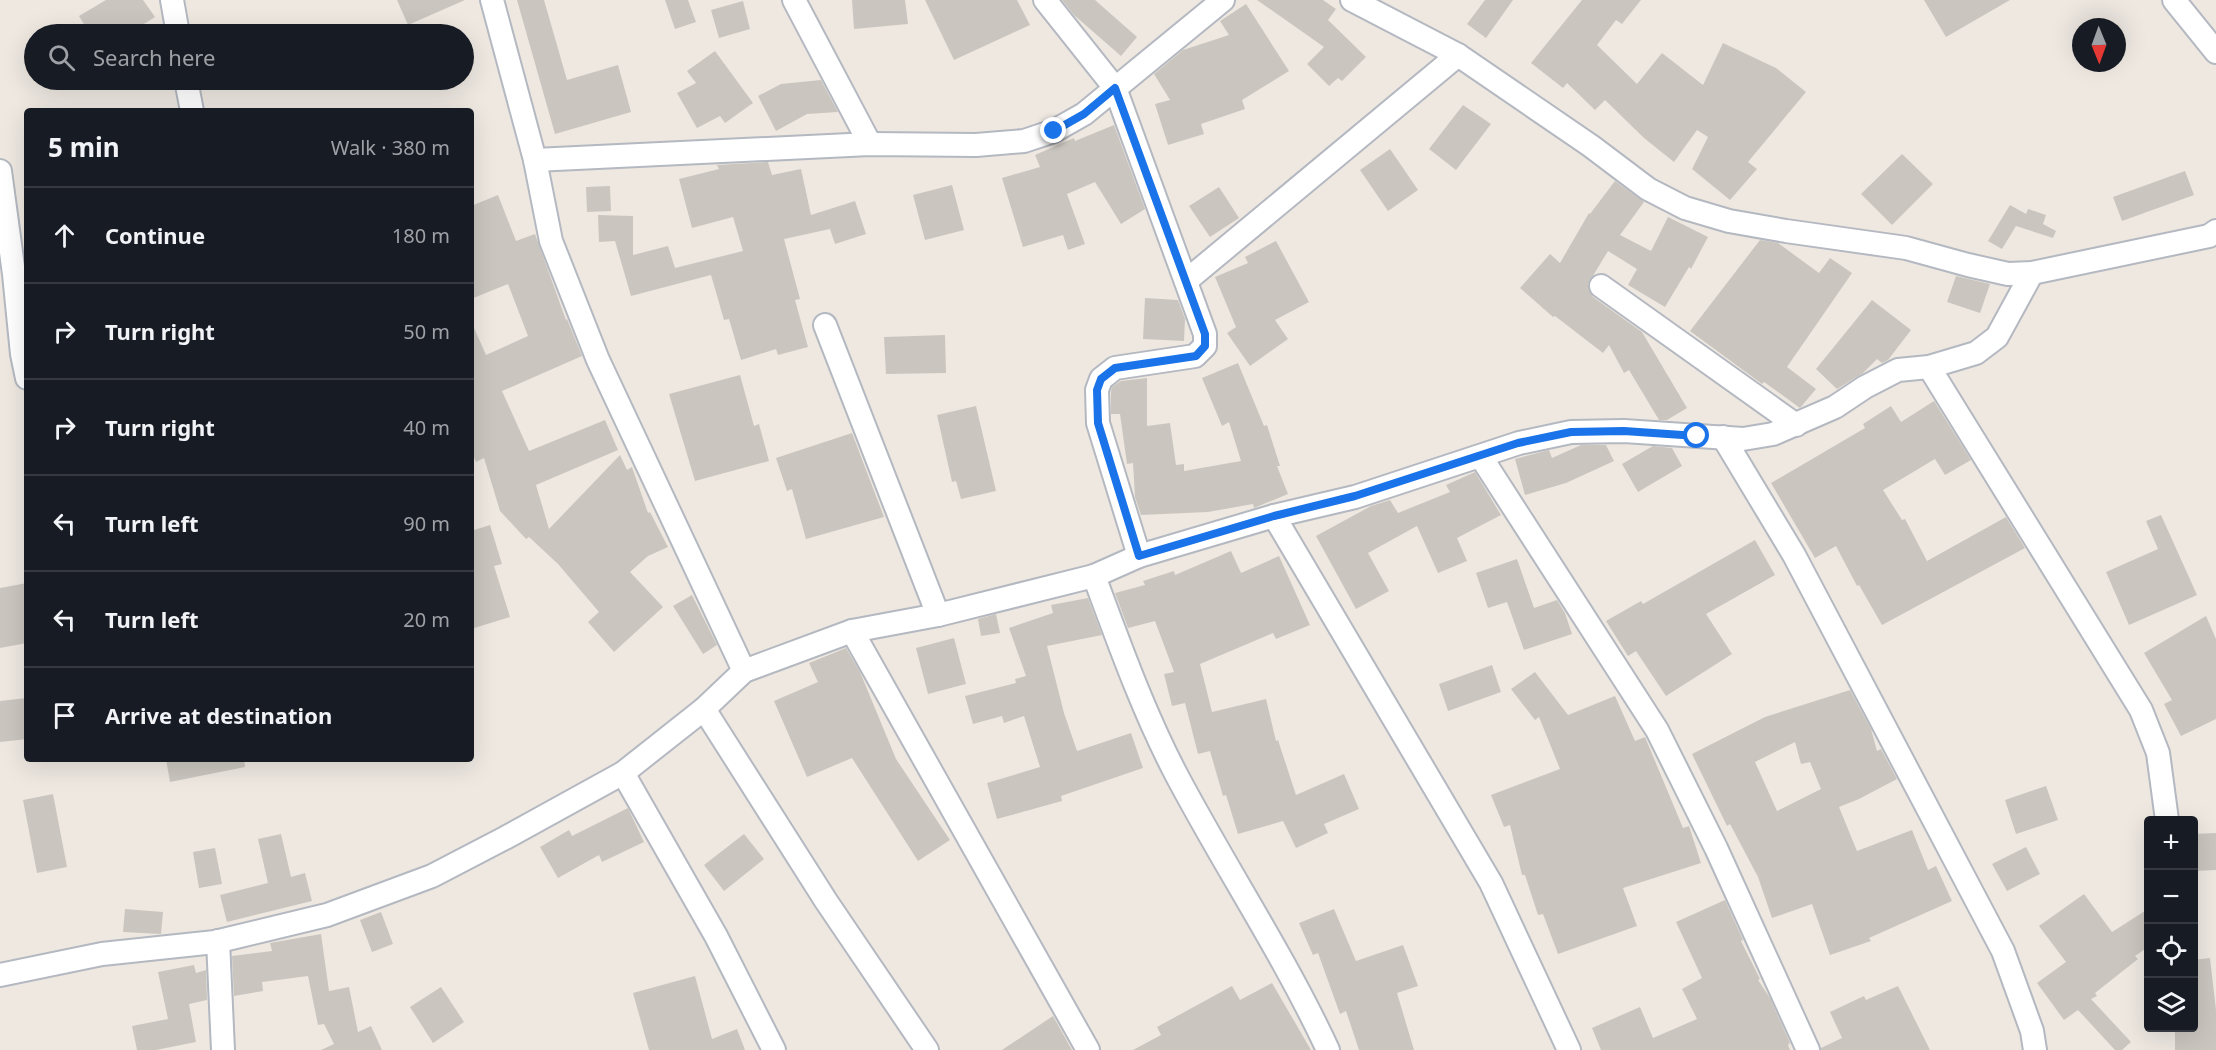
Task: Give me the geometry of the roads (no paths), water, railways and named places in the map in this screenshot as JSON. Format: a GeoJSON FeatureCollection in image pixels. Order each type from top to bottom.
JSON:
{"type":"FeatureCollection","features":[{"type":"Feature","properties":{"kind":"street"},"geometry":{"type":"LineString","coordinates":[[172,0],[176,24]]}},
{"type":"Feature","properties":{"kind":"street"},"geometry":{"type":"LineString","coordinates":[[492,0],[536,160],[551,241],[598,360],[744,671]]}},
{"type":"Feature","properties":{"kind":"street"},"geometry":{"type":"LineString","coordinates":[[794,0],[870,144]]}},
{"type":"Feature","properties":{"kind":"street"},"geometry":{"type":"LineString","coordinates":[[1045,0],[1115,88],[1205,334],[1205,346],[1196,356],[1115,368],[1101,379],[1097,390],[1098,423],[1139,556]]}},
{"type":"Feature","properties":{"kind":"street"},"geometry":{"type":"LineString","coordinates":[[536,160],[870,144],[976,145],[1024,141],[1054,131],[1084,114],[1223,0]]}},
{"type":"Feature","properties":{"kind":"street"},"geometry":{"type":"LineString","coordinates":[[1352,0],[1458,55],[1591,146],[1648,189],[1685,208],[1729,221],[1906,248],[2008,274],[2032,273],[2214,235]]}},
{"type":"Feature","properties":{"kind":"street"},"geometry":{"type":"LineString","coordinates":[[2174,0],[2216,52]]}},
{"type":"Feature","properties":{"kind":"street"},"geometry":{"type":"LineString","coordinates":[[1186,281],[1458,55]]}},
{"type":"Feature","properties":{"kind":"street"},"geometry":{"type":"LineString","coordinates":[[188,90],[191,108]]}},
{"type":"Feature","properties":{"kind":"street"},"geometry":{"type":"LineString","coordinates":[[0,171],[24,364]]}},
{"type":"Feature","properties":{"kind":"street"},"geometry":{"type":"LineString","coordinates":[[0,975],[102,954],[218,941],[327,915],[432,876],[623,773],[704,709],[744,671],[852,631],[938,615],[1094,576],[1139,556],[1274,516],[1355,496],[1481,457],[1518,443],[1571,432],[1624,431],[1743,439],[1773,434],[1835,406],[1898,370],[1929,367],[1976,353],[1997,337],[2032,273]]}},
{"type":"Feature","properties":{"kind":"street"},"geometry":{"type":"LineString","coordinates":[[1601,286],[1796,425]]}},
{"type":"Feature","properties":{"kind":"street"},"geometry":{"type":"LineString","coordinates":[[825,325],[938,615]]}},
{"type":"Feature","properties":{"kind":"street"},"geometry":{"type":"LineString","coordinates":[[1929,367],[2141,710],[2158,753],[2166,816]]}},
{"type":"Feature","properties":{"kind":"street"},"geometry":{"type":"LineString","coordinates":[[1723,437],[1794,555],[2003,951],[2032,1031],[2035,1050]]}},
{"type":"Feature","properties":{"kind":"street"},"geometry":{"type":"LineString","coordinates":[[1481,457],[1657,730],[1716,848],[1808,1050]]}},
{"type":"Feature","properties":{"kind":"street"},"geometry":{"type":"LineString","coordinates":[[1274,516],[1491,883],[1569,1050]]}},
{"type":"Feature","properties":{"kind":"street"},"geometry":{"type":"LineString","coordinates":[[1094,576],[1131,672],[1176,773],[1308,1008],[1328,1050]]}},
{"type":"Feature","properties":{"kind":"street"},"geometry":{"type":"LineString","coordinates":[[852,631],[1088,1050]]}},
{"type":"Feature","properties":{"kind":"street"},"geometry":{"type":"LineString","coordinates":[[704,709],[826,901],[927,1050]]}},
{"type":"Feature","properties":{"kind":"street"},"geometry":{"type":"LineString","coordinates":[[623,773],[716,936],[774,1050]]}},
{"type":"Feature","properties":{"kind":"street"},"geometry":{"type":"LineString","coordinates":[[218,941],[223,1050]]}}]}
